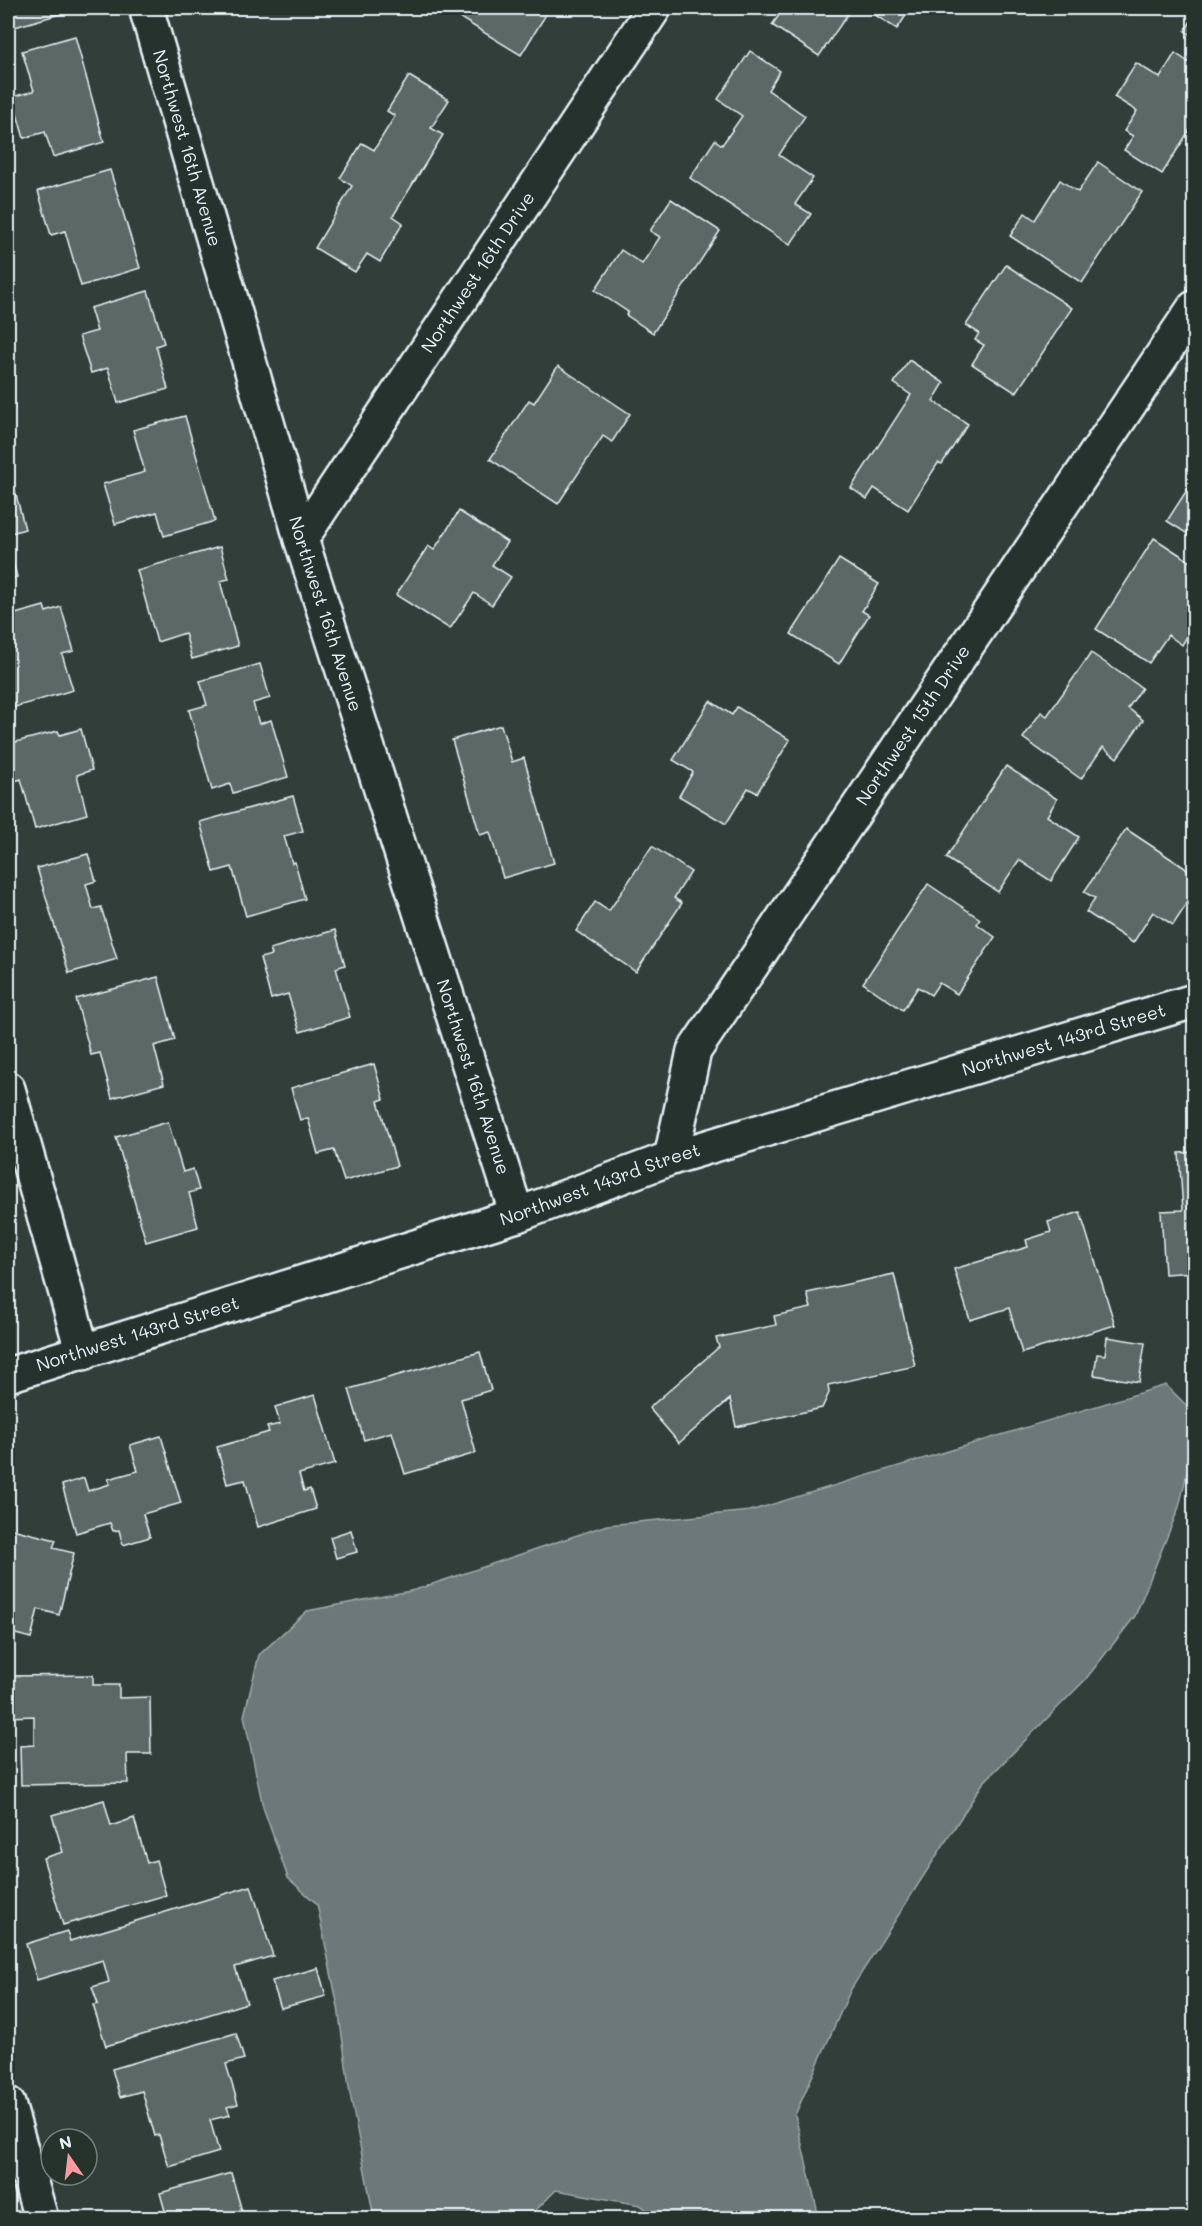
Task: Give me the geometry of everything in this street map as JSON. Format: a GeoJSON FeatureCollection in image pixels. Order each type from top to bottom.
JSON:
{"type":"FeatureCollection","features":[{"type":"Feature","properties":{"kind":"street","name":"Northwest 16th Avenue"},"geometry":{"type":"LineString","coordinates":[[146,8],[301,539],[517,1215]]}},
{"type":"Feature","properties":{"kind":"street","name":"Northwest 16th Drive"},"geometry":{"type":"LineString","coordinates":[[301,539],[654,8]]}},
{"type":"Feature","properties":{"kind":"street","name":"Northwest 15th Drive"},"geometry":{"type":"LineString","coordinates":[[671,1158],[694,1052],[1194,308]]}},
{"type":"Feature","properties":{"kind":"street","name":"Northwest 143rd Street"},"geometry":{"type":"LineString","coordinates":[[8,1375],[517,1215],[671,1158],[1194,1001]]}},
{"type":"Feature","properties":{"kind":"street"},"geometry":{"type":"LineString","coordinates":[[8,1089],[83,1353]]}},
{"type":"Feature","properties":{"kind":"street"},"geometry":{"type":"LineString","coordinates":[[8,2104],[41,2218]]}},
{"type":"Feature","properties":{"kind":"shaded area"},"geometry":{"type":"Polygon","coordinates":[[[1166,1385],[1194,1413],[1194,1443],[1179,1507],[1135,1616],[1085,1680],[983,1783],[851,1989],[795,2115],[819,2218],[659,2218],[640,2205],[556,2190],[528,2218],[374,2218],[350,2094],[338,2007],[317,1904],[288,1878],[263,1807],[244,1716],[259,1655],[307,1611],[415,1590],[607,1525],[750,1511],[1166,1385]]]}},
{"type":"Feature","properties":{"kind":"building"},"geometry":{"type":"Polygon","coordinates":[[[8,8],[58,8],[60,14],[8,29],[8,8]]]}},
{"type":"Feature","properties":{"kind":"building"},"geometry":{"type":"Polygon","coordinates":[[[444,8],[550,8],[521,55],[444,8]]]}},
{"type":"Feature","properties":{"kind":"building"},"geometry":{"type":"Polygon","coordinates":[[[784,8],[852,8],[819,56],[772,25],[784,8]]]}},
{"type":"Feature","properties":{"kind":"building"},"geometry":{"type":"Polygon","coordinates":[[[864,8],[911,8],[897,29],[864,8]]]}},
{"type":"Feature","properties":{"kind":"building"},"geometry":{"type":"Polygon","coordinates":[[[1194,16],[1194,37],[1185,31],[1194,16]]]}},
{"type":"Feature","properties":{"kind":"building"},"geometry":{"type":"Polygon","coordinates":[[[75,36],[104,142],[53,157],[45,132],[24,138],[12,97],[34,91],[22,51],[75,36]]]}},
{"type":"Feature","properties":{"kind":"building"},"geometry":{"type":"Polygon","coordinates":[[[750,51],[780,71],[768,90],[805,116],[779,155],[813,178],[795,204],[811,214],[790,245],[690,178],[715,140],[722,145],[742,116],[718,99],[750,51]]]}},
{"type":"Feature","properties":{"kind":"building"},"geometry":{"type":"Polygon","coordinates":[[[1175,53],[1194,66],[1194,123],[1162,174],[1124,150],[1133,136],[1124,131],[1137,111],[1114,97],[1136,63],[1160,78],[1175,53]]]}},
{"type":"Feature","properties":{"kind":"building"},"geometry":{"type":"Polygon","coordinates":[[[409,76],[449,100],[431,128],[443,135],[393,216],[403,223],[380,262],[367,254],[355,272],[315,248],[352,186],[340,178],[362,143],[374,150],[395,116],[387,111],[409,76]]]}},
{"type":"Feature","properties":{"kind":"building"},"geometry":{"type":"Polygon","coordinates":[[[1098,162],[1142,192],[1082,283],[1010,236],[1025,213],[1035,220],[1060,180],[1078,192],[1098,162]]]}},
{"type":"Feature","properties":{"kind":"building"},"geometry":{"type":"Polygon","coordinates":[[[110,170],[140,268],[81,286],[65,231],[51,235],[38,191],[110,170]]]}},
{"type":"Feature","properties":{"kind":"building"},"geometry":{"type":"Polygon","coordinates":[[[671,199],[720,231],[653,333],[626,315],[628,312],[595,290],[621,250],[642,264],[660,237],[650,231],[671,199]]]}},
{"type":"Feature","properties":{"kind":"building"},"geometry":{"type":"Polygon","coordinates":[[[1006,265],[1072,308],[1016,393],[972,364],[984,345],[975,340],[979,333],[966,325],[1006,265]]]}},
{"type":"Feature","properties":{"kind":"building"},"geometry":{"type":"Polygon","coordinates":[[[148,291],[164,343],[156,346],[168,389],[118,403],[108,368],[91,373],[79,336],[97,331],[90,308],[148,291]]]}},
{"type":"Feature","properties":{"kind":"building"},"geometry":{"type":"Polygon","coordinates":[[[909,360],[944,383],[933,401],[968,424],[942,464],[938,463],[908,510],[874,488],[867,499],[851,488],[911,395],[894,383],[909,360]]]}},
{"type":"Feature","properties":{"kind":"building"},"geometry":{"type":"Polygon","coordinates":[[[558,366],[630,414],[612,442],[603,436],[558,504],[490,459],[529,400],[534,403],[558,366]]]}},
{"type":"Feature","properties":{"kind":"building"},"geometry":{"type":"Polygon","coordinates":[[[185,416],[215,521],[164,536],[157,512],[115,524],[103,484],[145,472],[133,430],[185,416]]]}},
{"type":"Feature","properties":{"kind":"building"},"geometry":{"type":"Polygon","coordinates":[[[1194,479],[1194,538],[1167,521],[1194,479]]]}},
{"type":"Feature","properties":{"kind":"building"},"geometry":{"type":"Polygon","coordinates":[[[15,491],[25,529],[8,534],[8,493],[15,491]]]}},
{"type":"Feature","properties":{"kind":"building"},"geometry":{"type":"Polygon","coordinates":[[[459,511],[507,542],[492,565],[511,577],[492,605],[474,593],[450,629],[396,595],[428,546],[434,550],[459,511]]]}},
{"type":"Feature","properties":{"kind":"building"},"geometry":{"type":"Polygon","coordinates":[[[1154,538],[1194,564],[1194,625],[1182,645],[1168,635],[1149,663],[1096,629],[1154,538]]]}},
{"type":"Feature","properties":{"kind":"building"},"geometry":{"type":"Polygon","coordinates":[[[8,544],[17,577],[8,580],[8,544]]]}},
{"type":"Feature","properties":{"kind":"building"},"geometry":{"type":"Polygon","coordinates":[[[220,547],[229,579],[220,581],[238,646],[192,659],[185,633],[157,642],[137,570],[220,547]]]}},
{"type":"Feature","properties":{"kind":"building"},"geometry":{"type":"Polygon","coordinates":[[[839,559],[879,584],[862,611],[869,615],[839,664],[791,634],[839,559]]]}},
{"type":"Feature","properties":{"kind":"building"},"geometry":{"type":"Polygon","coordinates":[[[44,606],[46,612],[61,607],[74,651],[62,654],[73,690],[8,709],[8,616],[44,606]]]}},
{"type":"Feature","properties":{"kind":"building"},"geometry":{"type":"Polygon","coordinates":[[[1091,653],[1142,688],[1128,708],[1143,720],[1117,758],[1103,747],[1081,779],[1023,738],[1041,712],[1047,716],[1091,653]]]}},
{"type":"Feature","properties":{"kind":"building"},"geometry":{"type":"Polygon","coordinates":[[[260,664],[270,698],[253,703],[259,724],[271,720],[288,777],[233,793],[230,784],[212,790],[189,710],[207,705],[200,681],[260,664]]]}},
{"type":"Feature","properties":{"kind":"building"},"geometry":{"type":"Polygon","coordinates":[[[710,701],[732,715],[737,707],[790,740],[757,793],[748,788],[726,824],[679,796],[693,772],[673,760],[710,701]]]}},
{"type":"Feature","properties":{"kind":"building"},"geometry":{"type":"Polygon","coordinates":[[[501,725],[512,762],[524,758],[554,863],[503,878],[490,832],[480,835],[452,740],[501,725]]]}},
{"type":"Feature","properties":{"kind":"building"},"geometry":{"type":"Polygon","coordinates":[[[81,729],[92,770],[77,775],[87,814],[35,829],[21,779],[12,782],[8,766],[8,744],[58,731],[60,735],[81,729]]]}},
{"type":"Feature","properties":{"kind":"building"},"geometry":{"type":"Polygon","coordinates":[[[1006,766],[1057,799],[1047,816],[1079,837],[1051,881],[1019,860],[998,892],[946,858],[1006,766]]]}},
{"type":"Feature","properties":{"kind":"building"},"geometry":{"type":"Polygon","coordinates":[[[293,796],[303,831],[284,836],[292,863],[295,862],[305,899],[246,916],[232,867],[214,872],[200,822],[293,796]]]}},
{"type":"Feature","properties":{"kind":"building"},"geometry":{"type":"Polygon","coordinates":[[[1126,829],[1194,874],[1194,893],[1173,925],[1153,912],[1133,943],[1086,912],[1095,898],[1084,892],[1126,829]]]}},
{"type":"Feature","properties":{"kind":"building"},"geometry":{"type":"Polygon","coordinates":[[[652,846],[691,872],[674,898],[682,903],[636,972],[576,931],[595,902],[609,911],[652,846]]]}},
{"type":"Feature","properties":{"kind":"building"},"geometry":{"type":"Polygon","coordinates":[[[88,854],[96,881],[86,884],[93,909],[101,907],[117,959],[69,973],[37,868],[88,854]]]}},
{"type":"Feature","properties":{"kind":"building"},"geometry":{"type":"Polygon","coordinates":[[[928,884],[980,919],[977,924],[995,937],[957,994],[939,983],[931,995],[918,987],[903,1010],[863,983],[928,884]]]}},
{"type":"Feature","properties":{"kind":"building"},"geometry":{"type":"Polygon","coordinates":[[[335,930],[345,965],[336,968],[350,1017],[300,1032],[288,994],[271,999],[260,958],[272,955],[270,949],[335,930]]]}},
{"type":"Feature","properties":{"kind":"building"},"geometry":{"type":"Polygon","coordinates":[[[158,977],[175,1040],[154,1046],[164,1084],[112,1098],[100,1053],[91,1055],[76,999],[158,977]]]}},
{"type":"Feature","properties":{"kind":"building"},"geometry":{"type":"Polygon","coordinates":[[[374,1064],[384,1099],[378,1101],[397,1166],[344,1181],[334,1150],[318,1154],[308,1118],[300,1120],[291,1088],[374,1064]]]}},
{"type":"Feature","properties":{"kind":"building"},"geometry":{"type":"Polygon","coordinates":[[[168,1122],[183,1172],[193,1169],[199,1190],[189,1193],[198,1227],[146,1242],[116,1137],[168,1122]]]}},
{"type":"Feature","properties":{"kind":"building"},"geometry":{"type":"Polygon","coordinates":[[[1194,1152],[1194,1272],[1165,1274],[1161,1211],[1183,1210],[1179,1153],[1194,1152]]]}},
{"type":"Feature","properties":{"kind":"building"},"geometry":{"type":"Polygon","coordinates":[[[1080,1212],[1115,1325],[1022,1353],[1009,1308],[970,1320],[954,1269],[1028,1247],[1026,1240],[1051,1232],[1048,1222],[1080,1212]]]}},
{"type":"Feature","properties":{"kind":"building"},"geometry":{"type":"Polygon","coordinates":[[[894,1274],[915,1366],[828,1385],[829,1393],[822,1408],[736,1427],[730,1399],[679,1443],[649,1408],[719,1347],[716,1338],[776,1325],[774,1316],[811,1308],[807,1293],[894,1274]]]}},
{"type":"Feature","properties":{"kind":"building"},"geometry":{"type":"Polygon","coordinates":[[[1107,1337],[1145,1343],[1139,1382],[1094,1375],[1097,1354],[1105,1355],[1107,1337]]]}},
{"type":"Feature","properties":{"kind":"building"},"geometry":{"type":"Polygon","coordinates":[[[480,1352],[491,1390],[461,1399],[476,1453],[405,1474],[392,1432],[364,1440],[349,1389],[480,1352]]]}},
{"type":"Feature","properties":{"kind":"building"},"geometry":{"type":"Polygon","coordinates":[[[315,1395],[335,1464],[299,1474],[304,1491],[310,1489],[316,1509],[258,1527],[245,1480],[227,1484],[217,1447],[269,1432],[267,1427],[280,1424],[275,1407],[315,1395]]]}},
{"type":"Feature","properties":{"kind":"building"},"geometry":{"type":"Polygon","coordinates":[[[161,1436],[181,1503],[143,1514],[150,1537],[123,1545],[119,1530],[113,1531],[110,1523],[76,1533],[62,1485],[84,1478],[88,1491],[110,1484],[108,1479],[138,1471],[130,1445],[161,1436]]]}},
{"type":"Feature","properties":{"kind":"building"},"geometry":{"type":"Polygon","coordinates":[[[8,1528],[56,1540],[53,1548],[74,1553],[59,1615],[38,1609],[31,1638],[8,1632],[8,1528]]]}},
{"type":"Feature","properties":{"kind":"building"},"geometry":{"type":"Polygon","coordinates":[[[351,1530],[357,1552],[336,1558],[330,1537],[351,1530]]]}},
{"type":"Feature","properties":{"kind":"building"},"geometry":{"type":"Polygon","coordinates":[[[93,1675],[93,1685],[119,1685],[119,1698],[150,1697],[151,1754],[127,1754],[128,1783],[21,1785],[20,1746],[34,1745],[34,1716],[8,1717],[8,1676],[93,1675]]]}},
{"type":"Feature","properties":{"kind":"building"},"geometry":{"type":"Polygon","coordinates":[[[104,1800],[111,1826],[134,1818],[147,1863],[156,1860],[166,1895],[63,1925],[43,1858],[63,1852],[52,1815],[104,1800]]]}},
{"type":"Feature","properties":{"kind":"building"},"geometry":{"type":"Polygon","coordinates":[[[251,1886],[273,1956],[235,1967],[247,2003],[106,2046],[93,2005],[98,2004],[92,1987],[109,1982],[103,1960],[37,1980],[26,1944],[67,1931],[70,1941],[251,1886]]]}},
{"type":"Feature","properties":{"kind":"building"},"geometry":{"type":"Polygon","coordinates":[[[318,1968],[326,1996],[281,2008],[272,1981],[318,1968]]]}},
{"type":"Feature","properties":{"kind":"building"},"geometry":{"type":"Polygon","coordinates":[[[236,2033],[244,2059],[226,2064],[238,2104],[227,2107],[230,2115],[210,2120],[219,2152],[169,2167],[159,2135],[155,2136],[142,2091],[120,2097],[112,2069],[236,2033]]]}},
{"type":"Feature","properties":{"kind":"building"},"geometry":{"type":"Polygon","coordinates":[[[231,2173],[244,2218],[167,2218],[160,2193],[231,2173]]]}}]}
